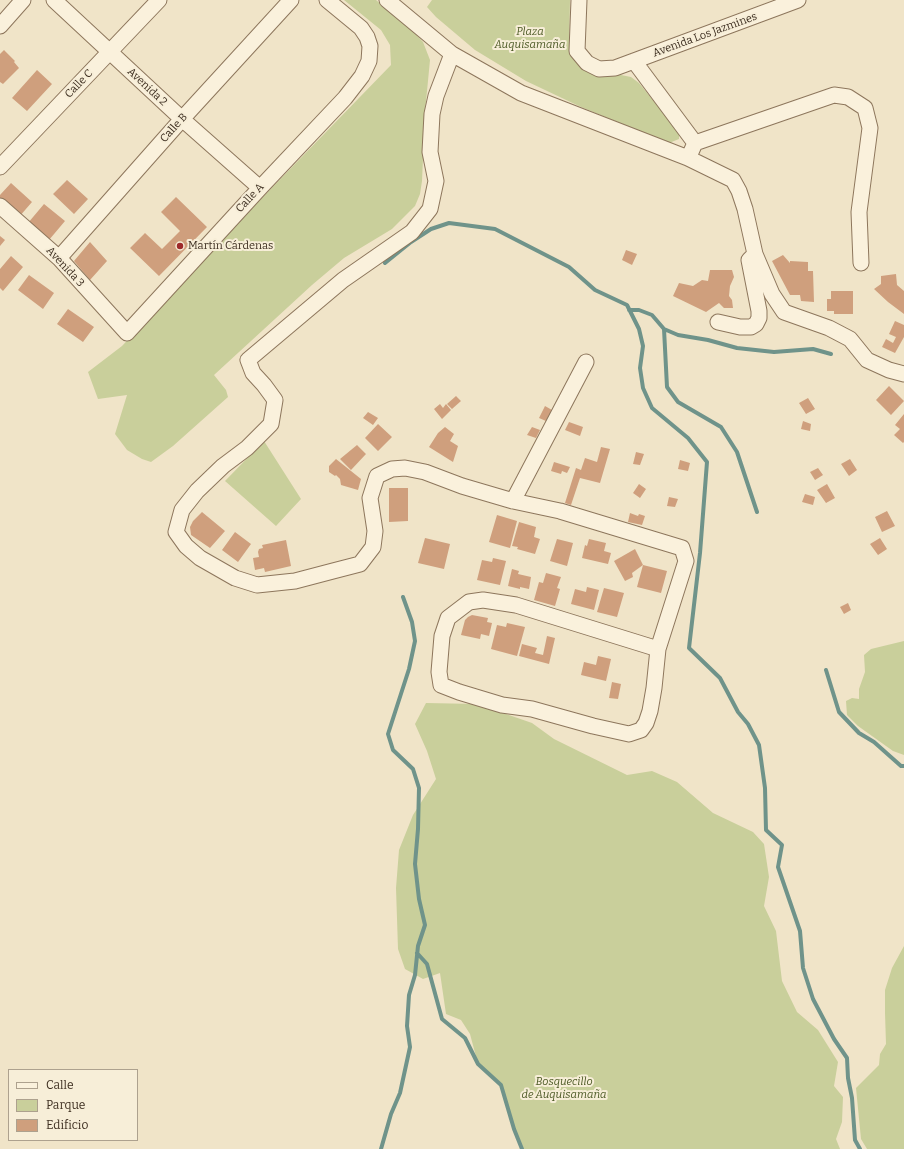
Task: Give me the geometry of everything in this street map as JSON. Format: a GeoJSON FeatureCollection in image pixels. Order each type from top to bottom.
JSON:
{"type":"FeatureCollection","features":[{"type":"Feature","properties":{"kind":"street"},"geometry":{"type":"LineString","coordinates":[[0,26],[23,0]]}},
{"type":"Feature","properties":{"kind":"street","name":"Avenida 2"},"geometry":{"type":"LineString","coordinates":[[54,0],[182,119],[260,188]]}},
{"type":"Feature","properties":{"kind":"street","name":"Calle C"},"geometry":{"type":"LineString","coordinates":[[0,168],[159,0]]}},
{"type":"Feature","properties":{"kind":"street","name":"Calle B"},"geometry":{"type":"LineString","coordinates":[[59,258],[182,119],[291,0]]}},
{"type":"Feature","properties":{"kind":"street","name":"Calle A"},"geometry":{"type":"LineString","coordinates":[[127,333],[345,98],[362,76],[369,61],[370,46],[367,37],[361,28],[327,0]]}},
{"type":"Feature","properties":{"kind":"street"},"geometry":{"type":"LineString","coordinates":[[387,0],[452,54],[521,93],[688,158],[732,180],[739,191],[745,209],[755,254],[772,294],[784,312],[829,328],[850,339],[867,360],[889,370],[904,374]]}},
{"type":"Feature","properties":{"kind":"street","name":"Avenida Los Jazmines"},"geometry":{"type":"LineString","coordinates":[[579,0],[577,51],[587,63],[599,69],[615,68],[798,0]]}},
{"type":"Feature","properties":{"kind":"street"},"geometry":{"type":"LineString","coordinates":[[452,54],[436,96],[432,114],[430,152],[436,181],[430,209],[412,232],[343,280],[248,360],[253,373],[275,400],[271,424],[247,448],[223,466],[197,491],[182,510],[176,532],[186,546],[200,558],[235,578],[257,585],[288,581],[333,572],[360,564],[373,547],[375,531],[370,498],[377,476],[392,469],[405,468],[425,472],[462,486],[513,501],[560,511],[682,548],[686,561],[658,649],[650,711],[646,723],[641,730],[629,734],[593,726],[532,710],[502,705],[441,685],[439,672],[442,636],[448,618],[469,602],[483,600],[516,605],[658,649]]}},
{"type":"Feature","properties":{"kind":"street"},"geometry":{"type":"LineString","coordinates":[[634,61],[695,143]]}},
{"type":"Feature","properties":{"kind":"street"},"geometry":{"type":"LineString","coordinates":[[688,158],[695,143],[834,95],[848,97],[865,108],[870,128],[859,212],[861,263]]}},
{"type":"Feature","properties":{"kind":"street","name":"Avenida 3"},"geometry":{"type":"LineString","coordinates":[[0,206],[59,258],[127,333]]}},
{"type":"Feature","properties":{"kind":"street"},"geometry":{"type":"LineString","coordinates":[[718,322],[740,327],[751,327],[756,324],[759,318],[759,311],[749,260],[755,254]]}},
{"type":"Feature","properties":{"kind":"street"},"geometry":{"type":"LineString","coordinates":[[513,501],[586,362]]}},
{"type":"Feature","properties":{"kind":"green space"},"geometry":{"type":"Polygon","coordinates":[[[344,0],[376,0],[411,29],[423,42],[430,60],[425,112],[422,181],[420,194],[415,206],[392,229],[344,258],[312,285],[214,375],[226,390],[228,397],[173,446],[151,462],[142,459],[127,450],[115,434],[127,395],[98,399],[88,372],[122,346],[229,232],[391,65],[390,45],[381,30],[344,0]]]}},
{"type":"Feature","properties":{"kind":"green space","name":"Plaza Auquisamaña"},"geometry":{"type":"Polygon","coordinates":[[[432,0],[570,0],[569,49],[576,62],[602,76],[621,75],[631,77],[639,83],[679,132],[679,139],[669,143],[581,107],[526,81],[475,50],[436,17],[427,7],[432,0]]]}},
{"type":"Feature","properties":{"kind":"green space"},"geometry":{"type":"Polygon","coordinates":[[[264,441],[301,499],[276,526],[225,481],[264,441]]]}},
{"type":"Feature","properties":{"kind":"green space"},"geometry":{"type":"Polygon","coordinates":[[[904,641],[904,755],[893,751],[858,726],[847,715],[846,701],[852,698],[859,699],[859,689],[865,672],[864,655],[871,649],[904,641]]]}},
{"type":"Feature","properties":{"kind":"green space","name":"Bosquecillo de Auquisamaña"},"geometry":{"type":"Polygon","coordinates":[[[426,703],[477,704],[532,723],[554,739],[627,775],[652,771],[677,782],[713,813],[753,832],[764,844],[769,877],[764,906],[776,931],[782,981],[797,1012],[818,1030],[838,1062],[834,1086],[843,1097],[842,1122],[836,1139],[840,1149],[522,1149],[514,1129],[501,1085],[478,1064],[470,1034],[461,1020],[446,1014],[440,973],[423,979],[405,969],[398,949],[396,888],[399,850],[413,815],[436,779],[427,751],[415,724],[426,703]]]}},
{"type":"Feature","properties":{"kind":"green space"},"geometry":{"type":"Polygon","coordinates":[[[904,946],[904,1149],[867,1149],[861,1139],[856,1088],[879,1065],[880,1054],[886,1044],[885,990],[892,968],[904,946]]]}},
{"type":"Feature","properties":{"kind":"building"},"geometry":{"type":"Polygon","coordinates":[[[4,50],[15,61],[14,62],[19,68],[3,84],[0,82],[0,54],[4,50]]]}},
{"type":"Feature","properties":{"kind":"building"},"geometry":{"type":"Polygon","coordinates":[[[37,70],[52,84],[27,111],[12,98],[37,70]]]}},
{"type":"Feature","properties":{"kind":"building"},"geometry":{"type":"Polygon","coordinates":[[[67,180],[88,199],[74,214],[53,194],[67,180]]]}},
{"type":"Feature","properties":{"kind":"building"},"geometry":{"type":"Polygon","coordinates":[[[11,183],[32,202],[19,217],[0,200],[0,195],[11,183]]]}},
{"type":"Feature","properties":{"kind":"building"},"geometry":{"type":"Polygon","coordinates":[[[176,197],[207,227],[159,276],[130,248],[145,233],[162,249],[180,231],[161,212],[176,197]]]}},
{"type":"Feature","properties":{"kind":"building"},"geometry":{"type":"Polygon","coordinates":[[[44,204],[65,221],[49,240],[28,223],[44,204]]]}},
{"type":"Feature","properties":{"kind":"building"},"geometry":{"type":"Polygon","coordinates":[[[0,236],[5,240],[0,246],[0,236]]]}},
{"type":"Feature","properties":{"kind":"building"},"geometry":{"type":"Polygon","coordinates":[[[90,242],[107,261],[90,280],[74,261],[90,242]]]}},
{"type":"Feature","properties":{"kind":"building"},"geometry":{"type":"Polygon","coordinates":[[[626,250],[637,254],[632,265],[622,260],[626,250]]]}},
{"type":"Feature","properties":{"kind":"building"},"geometry":{"type":"Polygon","coordinates":[[[783,255],[790,263],[790,261],[808,262],[808,271],[813,271],[814,302],[801,301],[800,295],[790,295],[772,261],[783,255]]]}},
{"type":"Feature","properties":{"kind":"building"},"geometry":{"type":"Polygon","coordinates":[[[11,256],[23,267],[3,291],[0,288],[0,269],[11,256]]]}},
{"type":"Feature","properties":{"kind":"building"},"geometry":{"type":"Polygon","coordinates":[[[710,270],[732,270],[734,277],[730,286],[729,296],[732,300],[733,308],[724,308],[719,303],[706,312],[673,296],[679,283],[693,286],[702,280],[708,281],[710,270]]]}},
{"type":"Feature","properties":{"kind":"building"},"geometry":{"type":"Polygon","coordinates":[[[896,274],[897,285],[904,291],[904,314],[874,289],[881,284],[881,276],[896,274]]]}},
{"type":"Feature","properties":{"kind":"building"},"geometry":{"type":"Polygon","coordinates":[[[29,275],[54,293],[43,309],[18,290],[29,275]]]}},
{"type":"Feature","properties":{"kind":"building"},"geometry":{"type":"Polygon","coordinates":[[[831,291],[853,291],[853,314],[834,314],[834,311],[827,311],[827,299],[831,299],[831,291]]]}},
{"type":"Feature","properties":{"kind":"building"},"geometry":{"type":"Polygon","coordinates":[[[68,309],[94,327],[83,342],[57,324],[68,309]]]}},
{"type":"Feature","properties":{"kind":"building"},"geometry":{"type":"Polygon","coordinates":[[[895,321],[904,325],[904,337],[895,353],[882,347],[886,339],[893,343],[896,337],[889,334],[895,321]]]}},
{"type":"Feature","properties":{"kind":"building"},"geometry":{"type":"Polygon","coordinates":[[[889,386],[904,401],[891,415],[876,400],[889,386]]]}},
{"type":"Feature","properties":{"kind":"building"},"geometry":{"type":"Polygon","coordinates":[[[456,396],[461,401],[452,409],[447,404],[456,396]]]}},
{"type":"Feature","properties":{"kind":"building"},"geometry":{"type":"Polygon","coordinates":[[[808,398],[815,409],[806,414],[799,403],[808,398]]]}},
{"type":"Feature","properties":{"kind":"building"},"geometry":{"type":"Polygon","coordinates":[[[440,404],[443,408],[446,404],[451,410],[442,419],[434,409],[440,404]]]}},
{"type":"Feature","properties":{"kind":"building"},"geometry":{"type":"Polygon","coordinates":[[[545,406],[552,410],[546,421],[539,418],[545,406]]]}},
{"type":"Feature","properties":{"kind":"building"},"geometry":{"type":"Polygon","coordinates":[[[368,412],[378,418],[373,425],[363,418],[368,412]]]}},
{"type":"Feature","properties":{"kind":"building"},"geometry":{"type":"Polygon","coordinates":[[[904,414],[903,443],[894,435],[900,429],[895,425],[904,414]]]}},
{"type":"Feature","properties":{"kind":"building"},"geometry":{"type":"Polygon","coordinates":[[[803,421],[811,424],[810,431],[801,429],[803,421]]]}},
{"type":"Feature","properties":{"kind":"building"},"geometry":{"type":"Polygon","coordinates":[[[569,422],[583,427],[580,436],[565,430],[569,422]]]}},
{"type":"Feature","properties":{"kind":"building"},"geometry":{"type":"Polygon","coordinates":[[[378,424],[392,437],[378,451],[365,438],[378,424]]]}},
{"type":"Feature","properties":{"kind":"building"},"geometry":{"type":"Polygon","coordinates":[[[445,427],[454,434],[450,441],[458,446],[453,462],[429,447],[438,433],[445,427]]]}},
{"type":"Feature","properties":{"kind":"building"},"geometry":{"type":"Polygon","coordinates":[[[532,427],[540,430],[536,438],[527,435],[532,427]]]}},
{"type":"Feature","properties":{"kind":"building"},"geometry":{"type":"Polygon","coordinates":[[[357,445],[366,454],[351,470],[340,459],[357,445]]]}},
{"type":"Feature","properties":{"kind":"building"},"geometry":{"type":"Polygon","coordinates":[[[601,447],[610,449],[600,483],[580,478],[571,505],[565,503],[576,468],[581,470],[585,458],[597,462],[601,447]]]}},
{"type":"Feature","properties":{"kind":"building"},"geometry":{"type":"Polygon","coordinates":[[[636,452],[644,454],[640,465],[633,464],[636,452]]]}},
{"type":"Feature","properties":{"kind":"building"},"geometry":{"type":"Polygon","coordinates":[[[336,459],[361,479],[358,490],[341,485],[340,479],[336,475],[335,476],[329,472],[329,466],[336,459]]]}},
{"type":"Feature","properties":{"kind":"building"},"geometry":{"type":"Polygon","coordinates":[[[850,459],[857,470],[849,476],[841,464],[850,459]]]}},
{"type":"Feature","properties":{"kind":"building"},"geometry":{"type":"Polygon","coordinates":[[[680,460],[690,463],[688,471],[678,469],[680,460]]]}},
{"type":"Feature","properties":{"kind":"building"},"geometry":{"type":"Polygon","coordinates":[[[554,462],[570,467],[567,473],[562,471],[561,474],[551,471],[554,462]]]}},
{"type":"Feature","properties":{"kind":"building"},"geometry":{"type":"Polygon","coordinates":[[[818,468],[823,475],[815,480],[810,472],[818,468]]]}},
{"type":"Feature","properties":{"kind":"building"},"geometry":{"type":"Polygon","coordinates":[[[639,484],[646,489],[640,498],[633,493],[639,484]]]}},
{"type":"Feature","properties":{"kind":"building"},"geometry":{"type":"Polygon","coordinates":[[[827,484],[835,498],[826,503],[817,490],[827,484]]]}},
{"type":"Feature","properties":{"kind":"building"},"geometry":{"type":"Polygon","coordinates":[[[389,488],[408,488],[408,521],[389,522],[389,488]]]}},
{"type":"Feature","properties":{"kind":"building"},"geometry":{"type":"Polygon","coordinates":[[[805,494],[815,497],[813,505],[802,502],[805,494]]]}},
{"type":"Feature","properties":{"kind":"building"},"geometry":{"type":"Polygon","coordinates":[[[669,497],[678,499],[675,507],[667,506],[669,497]]]}},
{"type":"Feature","properties":{"kind":"building"},"geometry":{"type":"Polygon","coordinates":[[[887,511],[895,526],[882,532],[875,517],[887,511]]]}},
{"type":"Feature","properties":{"kind":"building"},"geometry":{"type":"Polygon","coordinates":[[[202,512],[225,531],[210,548],[191,535],[190,527],[193,521],[202,512]]]}},
{"type":"Feature","properties":{"kind":"building"},"geometry":{"type":"Polygon","coordinates":[[[630,513],[638,516],[639,514],[645,516],[642,525],[628,522],[630,513]]]}},
{"type":"Feature","properties":{"kind":"building"},"geometry":{"type":"Polygon","coordinates":[[[497,515],[517,521],[510,548],[489,542],[497,515]]]}},
{"type":"Feature","properties":{"kind":"building"},"geometry":{"type":"Polygon","coordinates":[[[519,522],[536,527],[534,537],[540,539],[535,554],[512,546],[519,522]]]}},
{"type":"Feature","properties":{"kind":"building"},"geometry":{"type":"Polygon","coordinates":[[[235,532],[251,544],[238,562],[222,550],[235,532]]]}},
{"type":"Feature","properties":{"kind":"building"},"geometry":{"type":"Polygon","coordinates":[[[425,538],[450,544],[444,569],[418,563],[425,538]]]}},
{"type":"Feature","properties":{"kind":"building"},"geometry":{"type":"Polygon","coordinates":[[[880,538],[887,549],[878,555],[870,544],[880,538]]]}},
{"type":"Feature","properties":{"kind":"building"},"geometry":{"type":"Polygon","coordinates":[[[557,539],[573,543],[567,566],[550,561],[557,539]]]}},
{"type":"Feature","properties":{"kind":"building"},"geometry":{"type":"Polygon","coordinates":[[[589,539],[606,543],[604,551],[611,553],[608,564],[582,558],[585,545],[587,546],[589,539]]]}},
{"type":"Feature","properties":{"kind":"building"},"geometry":{"type":"Polygon","coordinates":[[[286,540],[291,566],[265,572],[264,568],[255,570],[253,558],[259,557],[258,552],[259,549],[263,548],[262,545],[286,540]]]}},
{"type":"Feature","properties":{"kind":"building"},"geometry":{"type":"Polygon","coordinates":[[[635,549],[643,565],[632,573],[633,577],[625,581],[614,561],[635,549]]]}},
{"type":"Feature","properties":{"kind":"building"},"geometry":{"type":"Polygon","coordinates":[[[493,558],[506,561],[500,585],[477,580],[482,560],[492,562],[493,558]]]}},
{"type":"Feature","properties":{"kind":"building"},"geometry":{"type":"Polygon","coordinates":[[[643,565],[667,571],[661,593],[637,587],[643,565]]]}},
{"type":"Feature","properties":{"kind":"building"},"geometry":{"type":"Polygon","coordinates":[[[512,569],[519,571],[518,574],[531,577],[529,589],[520,587],[520,589],[508,586],[512,569]]]}},
{"type":"Feature","properties":{"kind":"building"},"geometry":{"type":"Polygon","coordinates":[[[546,573],[561,577],[557,588],[560,589],[555,606],[534,600],[539,582],[543,583],[546,573]]]}},
{"type":"Feature","properties":{"kind":"building"},"geometry":{"type":"Polygon","coordinates":[[[587,587],[599,590],[594,610],[571,604],[575,589],[586,592],[587,587]]]}},
{"type":"Feature","properties":{"kind":"building"},"geometry":{"type":"Polygon","coordinates":[[[604,588],[624,593],[617,617],[597,612],[604,588]]]}},
{"type":"Feature","properties":{"kind":"building"},"geometry":{"type":"Polygon","coordinates":[[[848,603],[851,610],[844,614],[840,607],[848,603]]]}},
{"type":"Feature","properties":{"kind":"building"},"geometry":{"type":"Polygon","coordinates":[[[472,615],[488,618],[487,622],[492,623],[489,636],[481,634],[480,639],[461,635],[465,620],[472,615]]]}},
{"type":"Feature","properties":{"kind":"building"},"geometry":{"type":"Polygon","coordinates":[[[507,623],[525,627],[517,656],[491,649],[497,625],[506,627],[507,623]]]}},
{"type":"Feature","properties":{"kind":"building"},"geometry":{"type":"Polygon","coordinates":[[[547,636],[555,638],[549,664],[519,656],[522,644],[537,648],[535,653],[543,655],[547,636]]]}},
{"type":"Feature","properties":{"kind":"building"},"geometry":{"type":"Polygon","coordinates":[[[598,656],[611,659],[606,681],[581,675],[584,662],[596,665],[598,656]]]}},
{"type":"Feature","properties":{"kind":"building"},"geometry":{"type":"Polygon","coordinates":[[[612,682],[621,684],[618,699],[609,698],[612,682]]]}},
{"type":"Feature","properties":{"kind":"waterway"},"geometry":{"type":"LineString","coordinates":[[385,263],[411,242],[431,229],[449,223],[495,229],[569,267],[595,290],[627,305],[639,329],[643,346],[640,368],[643,388],[652,408],[688,438],[707,462],[700,553],[689,648],[720,678],[738,712],[748,724],[759,745],[765,788],[766,830],[782,845],[778,867],[800,931],[803,968],[813,999],[834,1039],[847,1058],[855,1140],[860,1149]]}},
{"type":"Feature","properties":{"kind":"waterway"},"geometry":{"type":"LineString","coordinates":[[629,310],[639,310],[652,315],[664,329],[678,335],[708,340],[737,348],[774,352],[813,349],[831,354]]}},
{"type":"Feature","properties":{"kind":"waterway"},"geometry":{"type":"LineString","coordinates":[[664,329],[667,387],[678,402],[721,427],[737,452],[757,512]]}},
{"type":"Feature","properties":{"kind":"waterway"},"geometry":{"type":"LineString","coordinates":[[381,1149],[391,1114],[400,1093],[410,1047],[407,1026],[409,995],[415,975],[418,946],[425,925],[419,899],[415,864],[419,788],[413,769],[393,750],[388,734],[409,669],[415,641],[412,622],[403,597]]}},
{"type":"Feature","properties":{"kind":"waterway"},"geometry":{"type":"LineString","coordinates":[[826,670],[839,712],[859,733],[874,742],[901,766],[904,766]]}},
{"type":"Feature","properties":{"kind":"waterway"},"geometry":{"type":"LineString","coordinates":[[417,953],[427,964],[442,1019],[465,1038],[478,1064],[501,1085],[514,1129],[522,1149]]}},
{"type":"Feature","properties":{"kind":"place","name":"Martín Cárdenas"},"geometry":{"type":"Point","coordinates":[180,246]}}]}
